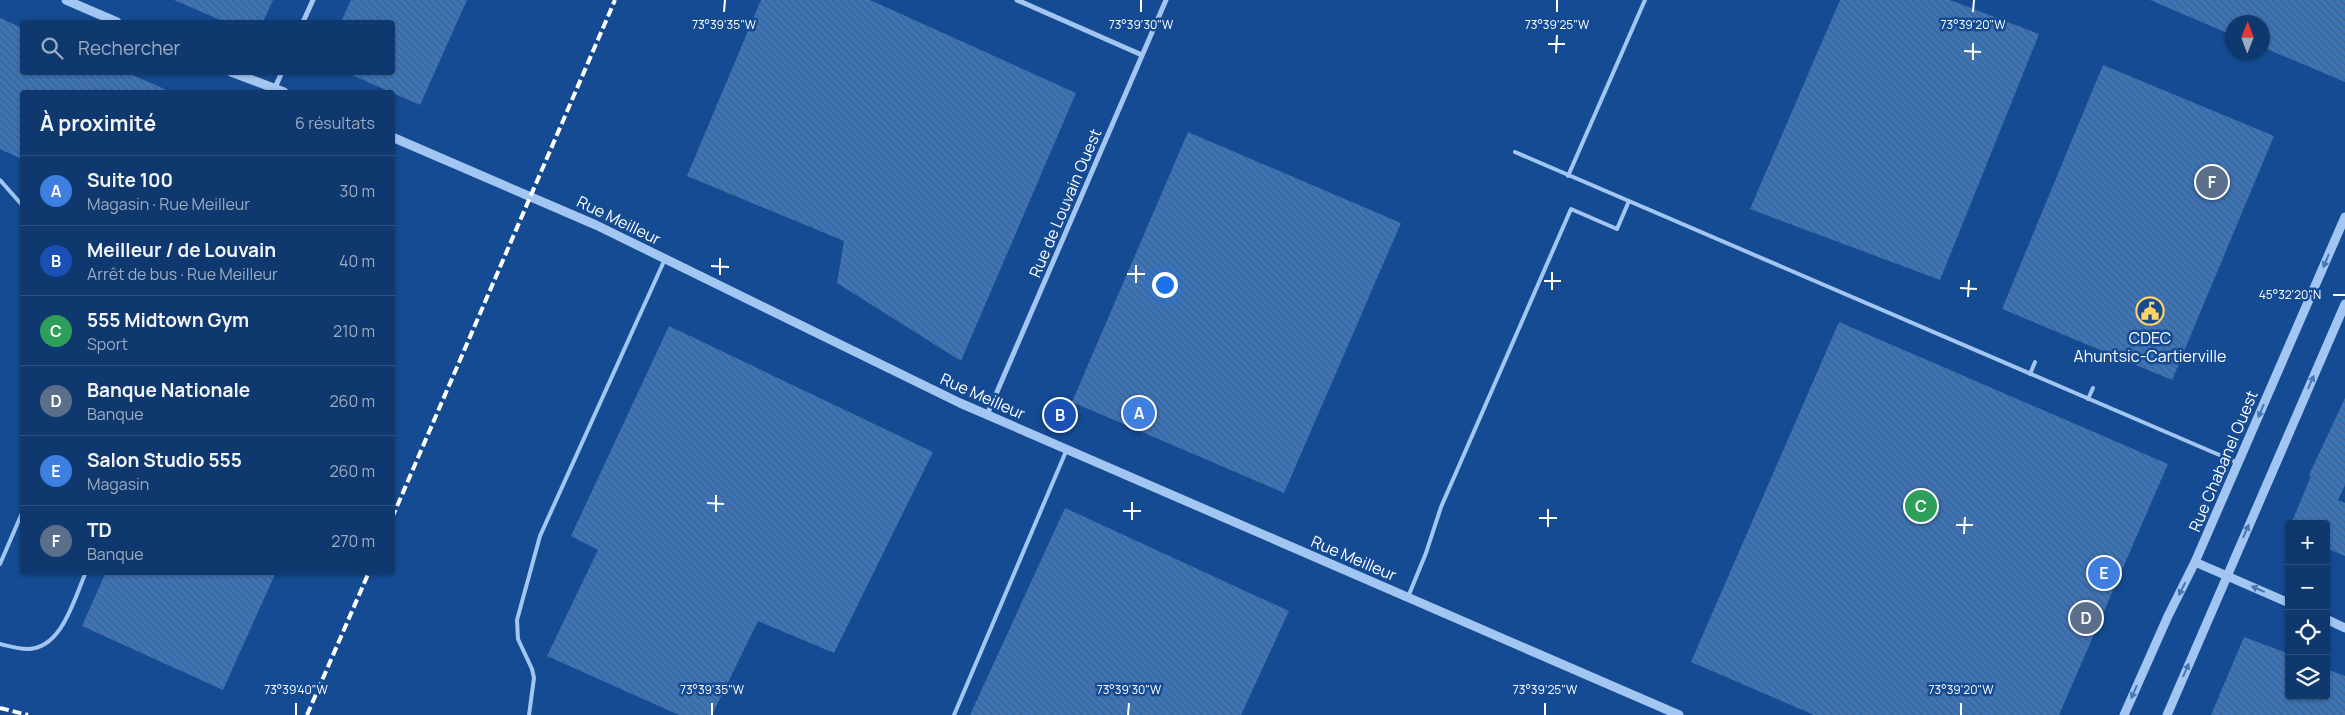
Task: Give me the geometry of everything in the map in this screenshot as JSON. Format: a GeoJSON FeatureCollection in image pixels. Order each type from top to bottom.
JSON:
{"type":"FeatureCollection","features":[{"type":"Feature","properties":{"kind":"street"},"geometry":{"type":"LineString","coordinates":[[66,0],[112,20]]}},
{"type":"Feature","properties":{"kind":"street"},"geometry":{"type":"LineString","coordinates":[[304,20],[313,0]]}},
{"type":"Feature","properties":{"kind":"street"},"geometry":{"type":"LineString","coordinates":[[1017,0],[1142,55]]}},
{"type":"Feature","properties":{"kind":"street","name":"Rue de Louvain Ouest"},"geometry":{"type":"LineString","coordinates":[[988,415],[1166,0]]}},
{"type":"Feature","properties":{"kind":"street"},"geometry":{"type":"LineString","coordinates":[[239,75],[272,90]]}},
{"type":"Feature","properties":{"kind":"street"},"geometry":{"type":"LineString","coordinates":[[274,90],[281,75]]}},
{"type":"Feature","properties":{"kind":"street","name":"Rue Meilleur"},"geometry":{"type":"LineString","coordinates":[[395,138],[543,201],[988,415],[1679,715]]}},
{"type":"Feature","properties":{"kind":"street","name":"Rue Chabanel Ouest"},"geometry":{"type":"LineString","coordinates":[[2124,715],[2168,616],[2195,562],[2345,217]]}},
{"type":"Feature","properties":{"kind":"street"},"geometry":{"type":"LineString","coordinates":[[2167,715],[2345,304]]}},
{"type":"Feature","properties":{"kind":"street"},"geometry":{"type":"LineString","coordinates":[[2195,562],[2285,601]]}},
{"type":"Feature","properties":{"kind":"street"},"geometry":{"type":"LineString","coordinates":[[2330,621],[2345,628]]}},
{"type":"Feature","properties":{"kind":"lane"},"geometry":{"type":"LineString","coordinates":[[1568,176],[1645,0]]}},
{"type":"Feature","properties":{"kind":"lane"},"geometry":{"type":"LineString","coordinates":[[1515,152],[2238,463]]}},
{"type":"Feature","properties":{"kind":"lane"},"geometry":{"type":"LineString","coordinates":[[0,180],[20,203]]}},
{"type":"Feature","properties":{"kind":"lane"},"geometry":{"type":"LineString","coordinates":[[1408,597],[1426,553],[1441,506],[1570,209],[1617,229],[1628,201]]}},
{"type":"Feature","properties":{"kind":"lane"},"geometry":{"type":"LineString","coordinates":[[529,715],[534,678],[532,668],[518,639],[517,620],[540,536],[665,259]]}},
{"type":"Feature","properties":{"kind":"lane"},"geometry":{"type":"LineString","coordinates":[[2030,374],[2035,362]]}},
{"type":"Feature","properties":{"kind":"lane"},"geometry":{"type":"LineString","coordinates":[[2088,399],[2093,388]]}},
{"type":"Feature","properties":{"kind":"lane"},"geometry":{"type":"LineString","coordinates":[[954,715],[1067,449]]}},
{"type":"Feature","properties":{"kind":"lane"},"geometry":{"type":"LineString","coordinates":[[0,564],[20,517]]}},
{"type":"Feature","properties":{"kind":"lane"},"geometry":{"type":"LineString","coordinates":[[0,644],[28,650],[47,644],[56,636],[65,620],[85,575]]}},
{"type":"Feature","properties":{"kind":"building"},"geometry":{"type":"Polygon","coordinates":[[[174,0],[273,0],[264,20],[220,20],[174,0]]]}},
{"type":"Feature","properties":{"kind":"building"},"geometry":{"type":"Polygon","coordinates":[[[351,0],[467,0],[420,105],[395,94],[395,90],[386,90],[352,75],[395,75],[395,20],[342,20],[351,0]]]}},
{"type":"Feature","properties":{"kind":"building"},"geometry":{"type":"Polygon","coordinates":[[[761,0],[870,0],[1076,93],[961,361],[837,283],[844,241],[687,176],[761,0]]]}},
{"type":"Feature","properties":{"kind":"building"},"geometry":{"type":"Polygon","coordinates":[[[1840,0],[1950,0],[2039,34],[1940,280],[1750,209],[1840,0]]]}},
{"type":"Feature","properties":{"kind":"building"},"geometry":{"type":"Polygon","coordinates":[[[2150,0],[2345,0],[2345,82],[2270,50],[2270,15],[2225,15],[2225,32],[2150,0]]]}},
{"type":"Feature","properties":{"kind":"building"},"geometry":{"type":"Polygon","coordinates":[[[0,18],[20,27],[20,75],[133,75],[166,90],[20,90],[20,158],[0,149],[0,18]]]}},
{"type":"Feature","properties":{"kind":"building"},"geometry":{"type":"Polygon","coordinates":[[[2103,65],[2274,136],[2172,380],[2002,309],[2103,65]]]}},
{"type":"Feature","properties":{"kind":"building"},"geometry":{"type":"Polygon","coordinates":[[[1188,132],[1401,223],[1284,493],[1072,402],[1188,132]]]}},
{"type":"Feature","properties":{"kind":"building"},"geometry":{"type":"Polygon","coordinates":[[[1839,322],[2168,464],[2059,715],[1814,715],[1691,662],[1839,322]]]}},
{"type":"Feature","properties":{"kind":"building"},"geometry":{"type":"Polygon","coordinates":[[[669,326],[933,452],[834,653],[758,621],[712,715],[679,715],[547,656],[598,550],[571,536],[669,326]]]}},
{"type":"Feature","properties":{"kind":"building"},"geometry":{"type":"Polygon","coordinates":[[[2345,398],[2345,485],[2338,500],[2345,503],[2345,556],[2330,550],[2330,520],[2293,520],[2311,476],[2309,475],[2345,398]]]}},
{"type":"Feature","properties":{"kind":"building"},"geometry":{"type":"Polygon","coordinates":[[[1065,508],[1289,611],[1241,715],[970,715],[1065,508]]]}},
{"type":"Feature","properties":{"kind":"building"},"geometry":{"type":"Polygon","coordinates":[[[105,575],[275,575],[223,690],[82,626],[105,575]]]}},
{"type":"Feature","properties":{"kind":"building"},"geometry":{"type":"Polygon","coordinates":[[[2244,637],[2285,652],[2285,700],[2330,700],[2330,670],[2345,676],[2345,715],[2211,715],[2244,637]]]}},
{"type":"Feature","properties":{"kind":"railway"},"geometry":{"type":"LineString","coordinates":[[395,511],[615,0]]}},
{"type":"Feature","properties":{"kind":"railway"},"geometry":{"type":"LineString","coordinates":[[307,715],[368,575]]}},
{"type":"Feature","properties":{"kind":"railway"},"geometry":{"type":"LineString","coordinates":[[0,708],[28,715]]}},
{"type":"Feature","properties":{"kind":"place","name":"TD"},"geometry":{"type":"Point","coordinates":[2212,182]}},
{"type":"Feature","properties":{"kind":"place","name":"CDEC Ahuntsic-Cartierville"},"geometry":{"type":"Point","coordinates":[2150,311]}},
{"type":"Feature","properties":{"kind":"place","name":"Suite 100"},"geometry":{"type":"Point","coordinates":[1139,413]}},
{"type":"Feature","properties":{"kind":"place","name":"Meilleur / de Louvain"},"geometry":{"type":"Point","coordinates":[1060,415]}},
{"type":"Feature","properties":{"kind":"place","name":"555 Midtown Gym"},"geometry":{"type":"Point","coordinates":[1921,506]}},
{"type":"Feature","properties":{"kind":"place","name":"Salon Studio 555"},"geometry":{"type":"Point","coordinates":[2104,573]}},
{"type":"Feature","properties":{"kind":"place","name":"Banque Nationale"},"geometry":{"type":"Point","coordinates":[2086,618]}}]}
